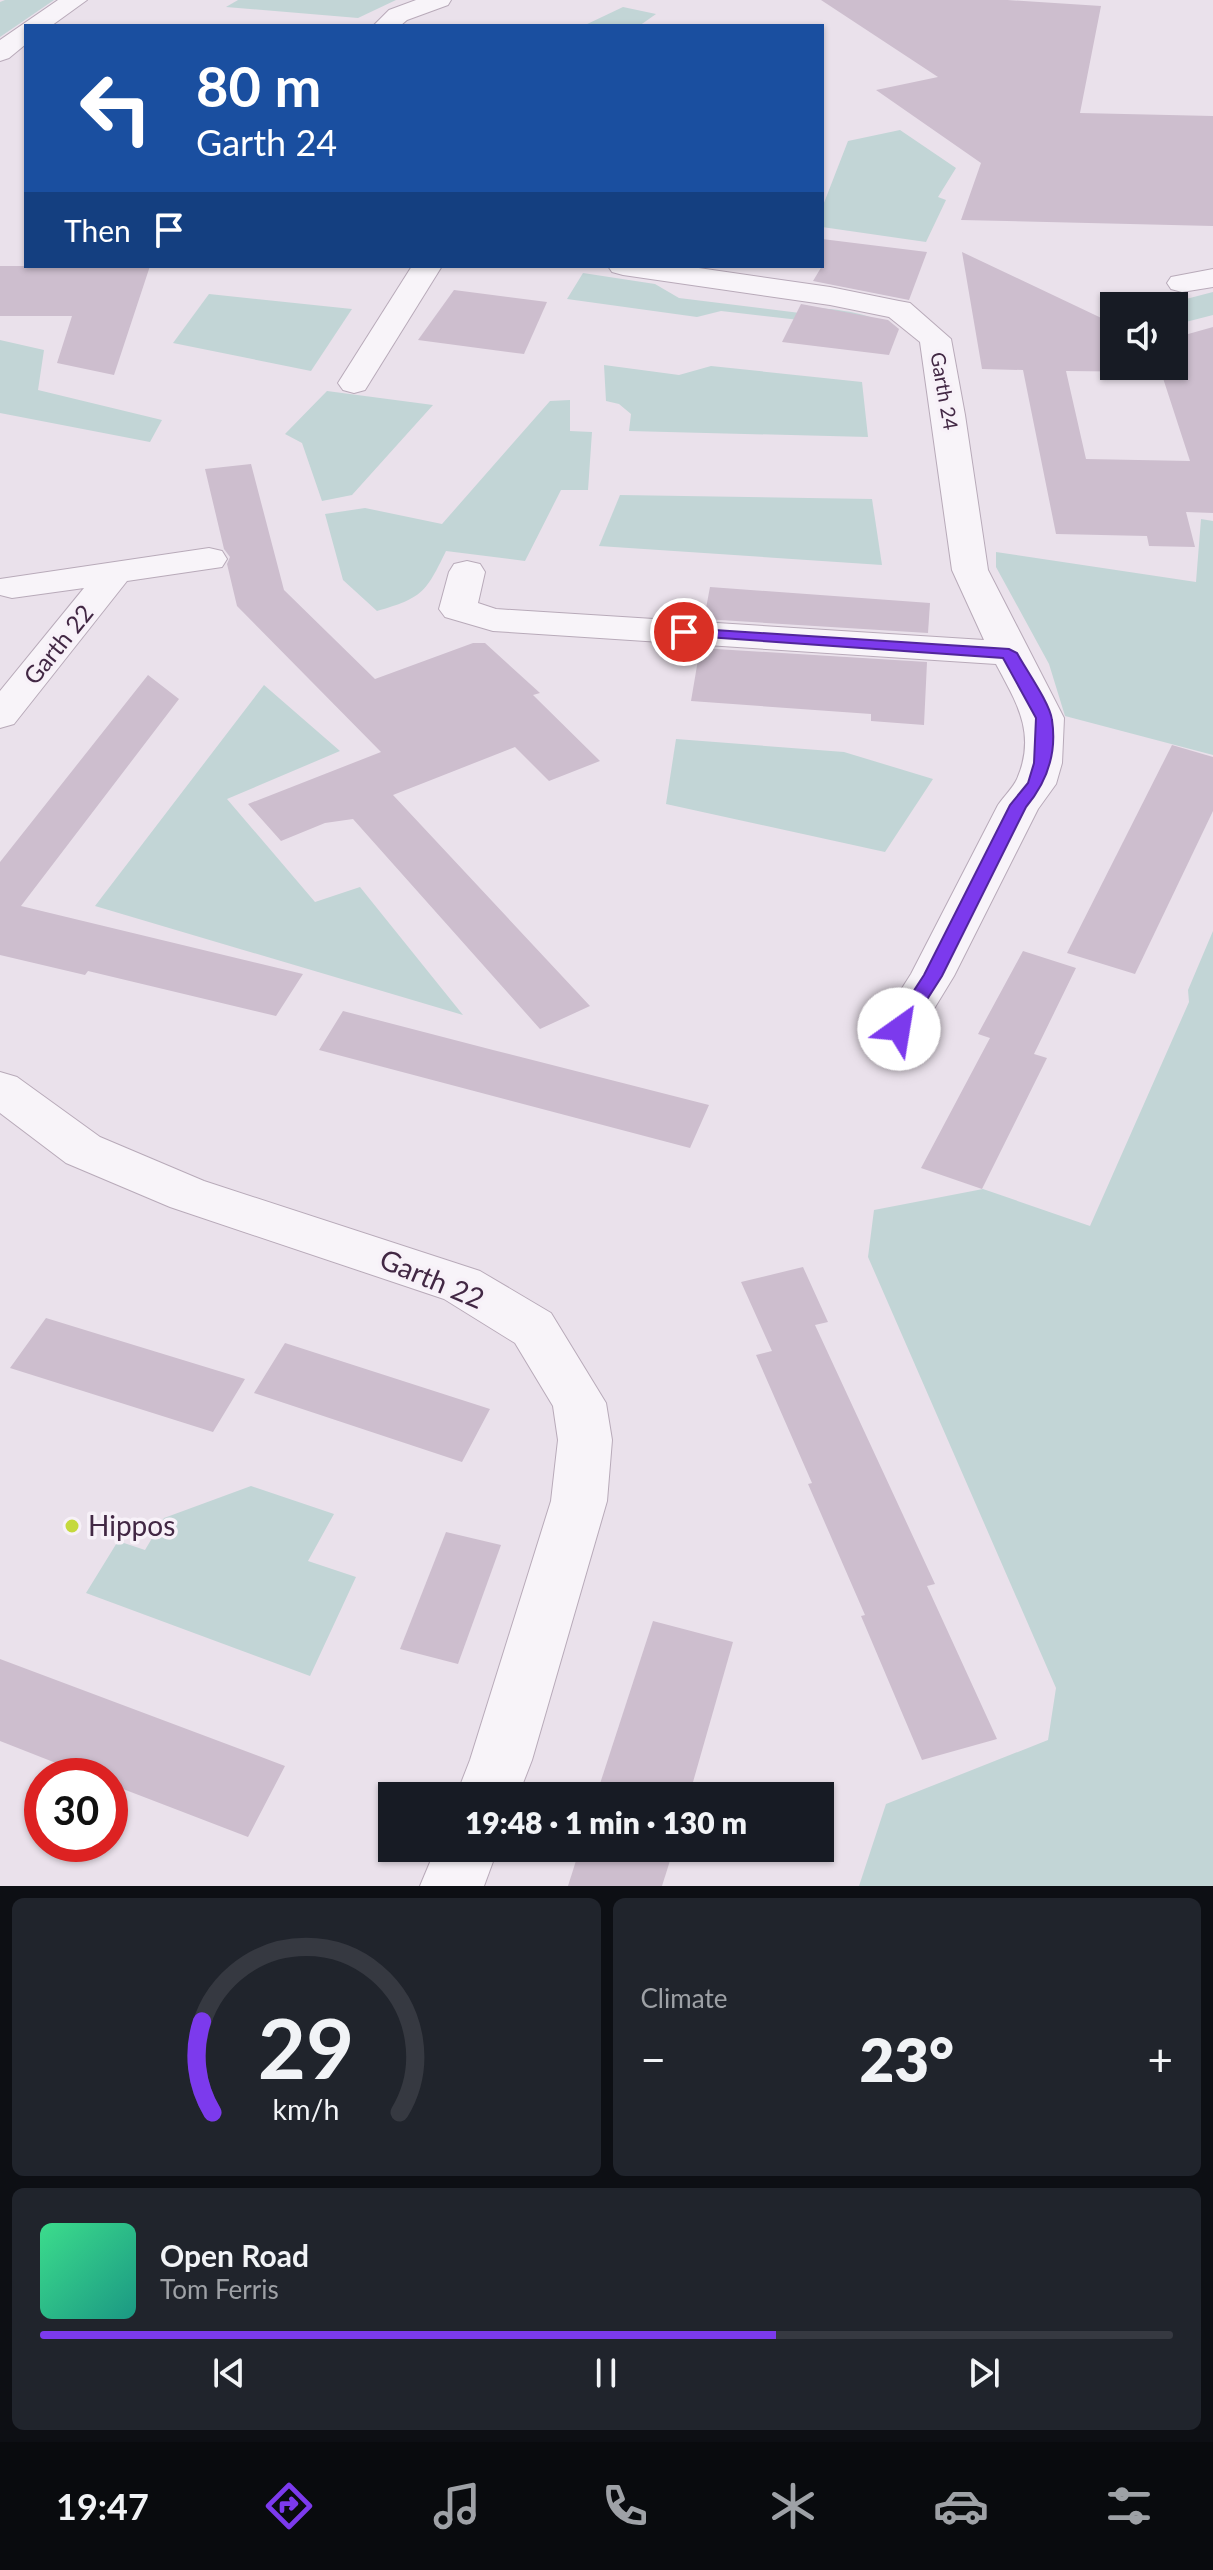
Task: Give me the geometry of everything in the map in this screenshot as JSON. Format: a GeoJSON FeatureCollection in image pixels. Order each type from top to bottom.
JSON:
{"type":"FeatureCollection","features":[{"type":"Feature","properties":{"kind":"street"},"geometry":{"type":"LineString","coordinates":[[38,24],[75,0]]}},
{"type":"Feature","properties":{"kind":"street"},"geometry":{"type":"LineString","coordinates":[[387,24],[398,15],[439,0]]}},
{"type":"Feature","properties":{"kind":"street"},"geometry":{"type":"LineString","coordinates":[[0,53],[24,34]]}},
{"type":"Feature","properties":{"kind":"street"},"geometry":{"type":"LineString","coordinates":[[354,383],[426,268]]}},
{"type":"Feature","properties":{"kind":"street","name":"Garth 24"},"geometry":{"type":"LineString","coordinates":[[645,268],[830,296],[899,310],[935,339],[970,570],[1044,718],[1042,763],[1036,784],[1019,805],[932,976],[899,1029]]}},
{"type":"Feature","properties":{"kind":"street"},"geometry":{"type":"LineString","coordinates":[[1182,283],[1213,278]]}},
{"type":"Feature","properties":{"kind":"street","name":"Garth 22"},"geometry":{"type":"LineString","coordinates":[[12,587],[209,559]]}},
{"type":"Feature","properties":{"kind":"street","name":"Garth 22"},"geometry":{"type":"LineString","coordinates":[[0,716],[116,572]]}},
{"type":"Feature","properties":{"kind":"street"},"geometry":{"type":"LineString","coordinates":[[467,572],[458,609],[493,620],[1009,653]]}},
{"type":"Feature","properties":{"kind":"street","name":"Garth 22"},"geometry":{"type":"LineString","coordinates":[[3,1096],[83,1150],[187,1194],[462,1285],[533,1328],[579,1403],[585,1440],[579,1501],[492,1782]]}},
{"type":"Feature","properties":{"kind":"street"},"geometry":{"type":"LineString","coordinates":[[452,1886],[461,1862]]}},
{"type":"Feature","properties":{"kind":"shaded area"},"geometry":{"type":"Polygon","coordinates":[[[54,0],[0,37],[0,2],[54,0]]]}},
{"type":"Feature","properties":{"kind":"shaded area"},"geometry":{"type":"Polygon","coordinates":[[[238,0],[396,0],[358,18],[226,7],[238,0]]]}},
{"type":"Feature","properties":{"kind":"shaded area"},"geometry":{"type":"Polygon","coordinates":[[[623,7],[656,14],[642,24],[587,24],[623,7]]]}},
{"type":"Feature","properties":{"kind":"shaded area"},"geometry":{"type":"Polygon","coordinates":[[[900,130],[956,168],[938,197],[946,200],[926,242],[824,227],[824,203],[848,141],[900,130]]]}},
{"type":"Feature","properties":{"kind":"shaded area"},"geometry":{"type":"Polygon","coordinates":[[[583,273],[655,284],[679,298],[800,313],[809,307],[844,311],[877,320],[897,331],[721,311],[697,317],[567,299],[583,273]]]}},
{"type":"Feature","properties":{"kind":"shaded area"},"geometry":{"type":"Polygon","coordinates":[[[1213,292],[1213,315],[1188,321],[1188,298],[1213,292]]]}},
{"type":"Feature","properties":{"kind":"shaded area"},"geometry":{"type":"Polygon","coordinates":[[[209,294],[352,309],[311,371],[173,343],[209,294]]]}},
{"type":"Feature","properties":{"kind":"shaded area"},"geometry":{"type":"Polygon","coordinates":[[[0,340],[44,350],[38,390],[162,420],[150,442],[0,413],[0,340]]]}},
{"type":"Feature","properties":{"kind":"shaded area"},"geometry":{"type":"Polygon","coordinates":[[[604,365],[679,375],[711,366],[862,382],[868,437],[629,431],[631,414],[619,404],[606,401],[604,365]]]}},
{"type":"Feature","properties":{"kind":"shaded area"},"geometry":{"type":"Polygon","coordinates":[[[327,391],[433,405],[352,495],[322,501],[302,443],[285,434],[327,391]]]}},
{"type":"Feature","properties":{"kind":"shaded area"},"geometry":{"type":"Polygon","coordinates":[[[570,400],[570,431],[592,432],[588,490],[561,490],[525,561],[446,551],[421,592],[404,602],[377,611],[343,580],[325,514],[365,508],[442,524],[550,401],[570,400]]]}},
{"type":"Feature","properties":{"kind":"shaded area"},"geometry":{"type":"Polygon","coordinates":[[[620,495],[872,499],[882,565],[599,546],[620,495]]]}},
{"type":"Feature","properties":{"kind":"shaded area"},"geometry":{"type":"Polygon","coordinates":[[[1201,519],[1213,521],[1213,755],[1065,716],[1049,664],[996,567],[996,552],[1196,582],[1201,519]]]}},
{"type":"Feature","properties":{"kind":"shaded area"},"geometry":{"type":"Polygon","coordinates":[[[264,685],[340,751],[227,799],[315,902],[360,887],[463,1015],[95,906],[264,685]]]}},
{"type":"Feature","properties":{"kind":"shaded area"},"geometry":{"type":"Polygon","coordinates":[[[676,739],[844,752],[933,779],[885,852],[666,804],[676,739]]]}},
{"type":"Feature","properties":{"kind":"shaded area"},"geometry":{"type":"Polygon","coordinates":[[[1213,931],[1213,1886],[859,1886],[886,1804],[1048,1740],[1056,1688],[868,1257],[874,1210],[983,1189],[1090,1226],[1189,1002],[1188,990],[1213,931]]]}},
{"type":"Feature","properties":{"kind":"shaded area"},"geometry":{"type":"Polygon","coordinates":[[[251,1486],[334,1514],[308,1561],[356,1577],[310,1676],[86,1593],[118,1541],[145,1550],[164,1518],[251,1486]]]}},
{"type":"Feature","properties":{"kind":"building"},"geometry":{"type":"Polygon","coordinates":[[[821,0],[1007,0],[1101,6],[1080,113],[1213,116],[1213,226],[961,220],[981,163],[876,90],[938,77],[821,0]]]}},
{"type":"Feature","properties":{"kind":"building"},"geometry":{"type":"Polygon","coordinates":[[[824,239],[927,252],[909,300],[813,281],[821,268],[824,268],[824,239]]]}},
{"type":"Feature","properties":{"kind":"building"},"geometry":{"type":"Polygon","coordinates":[[[962,252],[1100,317],[1100,371],[1066,371],[1086,459],[1190,461],[1164,380],[1188,380],[1188,334],[1213,327],[1213,513],[1186,512],[1195,547],[1149,546],[1147,536],[1056,534],[1023,370],[982,369],[962,252]]]}},
{"type":"Feature","properties":{"kind":"building"},"geometry":{"type":"Polygon","coordinates":[[[0,266],[149,268],[114,375],[57,363],[72,316],[0,316],[0,266]]]}},
{"type":"Feature","properties":{"kind":"building"},"geometry":{"type":"Polygon","coordinates":[[[454,290],[547,302],[524,354],[418,340],[454,290]]]}},
{"type":"Feature","properties":{"kind":"building"},"geometry":{"type":"Polygon","coordinates":[[[801,304],[888,320],[899,329],[889,355],[782,342],[801,304]]]}},
{"type":"Feature","properties":{"kind":"building"},"geometry":{"type":"Polygon","coordinates":[[[251,464],[284,590],[375,679],[473,643],[485,643],[540,693],[533,695],[600,761],[549,781],[515,747],[393,795],[590,1006],[540,1029],[353,819],[325,823],[281,841],[248,804],[381,752],[237,606],[227,564],[230,557],[224,549],[205,469],[251,464]]]}},
{"type":"Feature","properties":{"kind":"building"},"geometry":{"type":"Polygon","coordinates":[[[710,587],[930,603],[928,633],[704,619],[710,587]]]}},
{"type":"Feature","properties":{"kind":"building"},"geometry":{"type":"Polygon","coordinates":[[[700,648],[927,662],[924,725],[871,721],[871,714],[691,701],[700,648]]]}},
{"type":"Feature","properties":{"kind":"building"},"geometry":{"type":"Polygon","coordinates":[[[148,675],[179,699],[21,906],[303,974],[276,1016],[88,971],[85,975],[0,955],[0,862],[148,675]]]}},
{"type":"Feature","properties":{"kind":"building"},"geometry":{"type":"Polygon","coordinates":[[[1172,745],[1213,757],[1213,811],[1135,974],[1067,953],[1172,745]]]}},
{"type":"Feature","properties":{"kind":"building"},"geometry":{"type":"Polygon","coordinates":[[[1023,951],[1076,968],[1034,1054],[1047,1058],[982,1189],[921,1168],[990,1038],[978,1034],[1023,951]]]}},
{"type":"Feature","properties":{"kind":"building"},"geometry":{"type":"Polygon","coordinates":[[[343,1011],[709,1105],[690,1148],[319,1050],[343,1011]]]}},
{"type":"Feature","properties":{"kind":"building"},"geometry":{"type":"Polygon","coordinates":[[[803,1267],[828,1322],[815,1325],[935,1584],[927,1586],[997,1739],[922,1760],[861,1616],[865,1615],[808,1484],[812,1483],[756,1355],[772,1351],[741,1282],[803,1267]]]}},
{"type":"Feature","properties":{"kind":"building"},"geometry":{"type":"Polygon","coordinates":[[[46,1318],[245,1379],[213,1432],[10,1368],[46,1318]]]}},
{"type":"Feature","properties":{"kind":"building"},"geometry":{"type":"Polygon","coordinates":[[[285,1343],[490,1409],[462,1462],[254,1393],[285,1343]]]}},
{"type":"Feature","properties":{"kind":"building"},"geometry":{"type":"Polygon","coordinates":[[[446,1532],[501,1545],[458,1664],[400,1649],[446,1532]]]}},
{"type":"Feature","properties":{"kind":"building"},"geometry":{"type":"Polygon","coordinates":[[[653,1621],[733,1642],[693,1782],[601,1782],[653,1621]]]}},
{"type":"Feature","properties":{"kind":"building"},"geometry":{"type":"Polygon","coordinates":[[[0,1659],[285,1766],[248,1837],[128,1791],[128,1758],[43,1758],[0,1741],[0,1659]]]}},
{"type":"Feature","properties":{"kind":"building"},"geometry":{"type":"Polygon","coordinates":[[[576,1862],[670,1862],[662,1886],[568,1886],[576,1862]]]}},
{"type":"Feature","properties":{"kind":"place","name":"Hippos"},"geometry":{"type":"Point","coordinates":[72,1526]}},
{"type":"Feature","properties":{"kind":"route"},"geometry":{"type":"LineString","coordinates":[[684,632],[1009,653],[1044,718],[1042,763],[1036,784],[1019,805],[932,976],[899,1029]]}}]}
